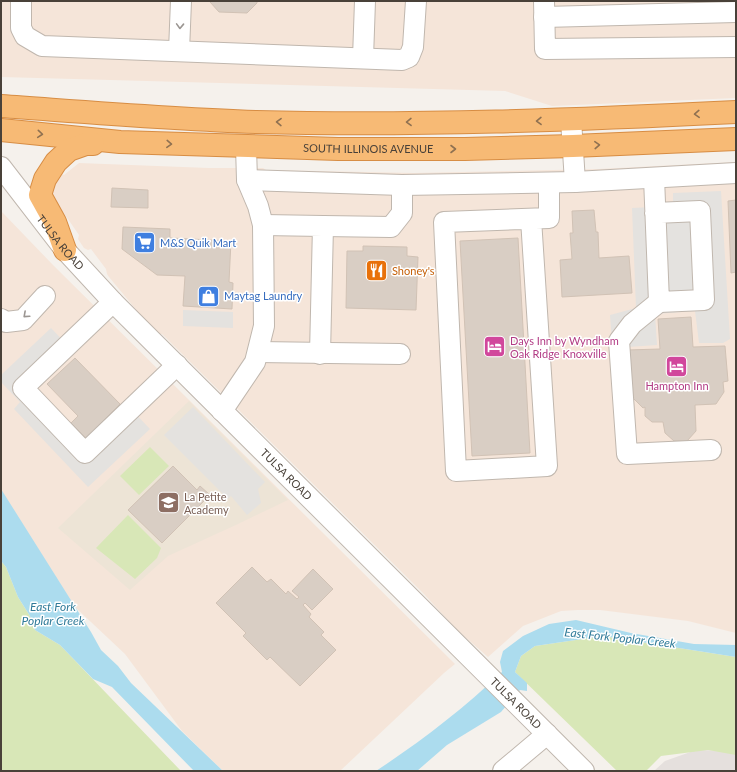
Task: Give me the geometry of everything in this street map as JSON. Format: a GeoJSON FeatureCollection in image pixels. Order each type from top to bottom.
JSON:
{"type":"FeatureCollection","features":[{"type":"Feature","properties":{"kind":"highway"},"geometry":{"type":"LineString","coordinates":[[1,91],[141,103],[255,122]]}},
{"type":"Feature","properties":{"kind":"highway"},"geometry":{"type":"LineString","coordinates":[[1,106],[255,122],[377,123],[571,120],[736,112]]}},
{"type":"Feature","properties":{"kind":"highway","name":"SOUTH ILLINOIS AVENUE"},"geometry":{"type":"LineString","coordinates":[[1,130],[120,142],[338,149],[433,149],[572,146],[736,139]]}},
{"type":"Feature","properties":{"kind":"highway"},"geometry":{"type":"LineString","coordinates":[[65,250],[56,222],[40,195],[45,179],[56,162],[69,150],[86,144],[120,142]]}},
{"type":"Feature","properties":{"kind":"street"},"geometry":{"type":"LineString","coordinates":[[21,1],[21,28],[25,36],[42,46],[402,60],[409,57],[414,47],[416,1]]}},
{"type":"Feature","properties":{"kind":"street"},"geometry":{"type":"LineString","coordinates":[[180,51],[181,1]]}},
{"type":"Feature","properties":{"kind":"street"},"geometry":{"type":"LineString","coordinates":[[363,58],[365,1]]}},
{"type":"Feature","properties":{"kind":"street"},"geometry":{"type":"LineString","coordinates":[[736,12],[544,9],[545,49],[736,47]]}},
{"type":"Feature","properties":{"kind":"street"},"geometry":{"type":"LineString","coordinates":[[571,120],[575,182]]}},
{"type":"Feature","properties":{"kind":"street"},"geometry":{"type":"LineString","coordinates":[[222,410],[255,362],[264,326],[263,225],[258,206],[247,180],[246,147]]}},
{"type":"Feature","properties":{"kind":"street","name":"TULSA ROAD"},"geometry":{"type":"LineString","coordinates":[[1,167],[65,250],[113,302],[584,771]]}},
{"type":"Feature","properties":{"kind":"street"},"geometry":{"type":"LineString","coordinates":[[247,180],[402,185],[575,182],[736,173]]}},
{"type":"Feature","properties":{"kind":"street"},"geometry":{"type":"LineString","coordinates":[[654,178],[659,302]]}},
{"type":"Feature","properties":{"kind":"street"},"geometry":{"type":"LineString","coordinates":[[531,219],[547,466],[456,471],[444,222],[550,218],[549,182]]}},
{"type":"Feature","properties":{"kind":"street"},"geometry":{"type":"LineString","coordinates":[[263,225],[391,227],[402,213],[402,185]]}},
{"type":"Feature","properties":{"kind":"street"},"geometry":{"type":"LineString","coordinates":[[656,213],[700,211],[704,300],[659,302],[632,324],[619,341],[627,454],[711,450]]}},
{"type":"Feature","properties":{"kind":"street"},"geometry":{"type":"LineString","coordinates":[[320,354],[322,226]]}},
{"type":"Feature","properties":{"kind":"street"},"geometry":{"type":"LineString","coordinates":[[1,319],[6,322],[23,320],[45,296]]}},
{"type":"Feature","properties":{"kind":"street"},"geometry":{"type":"LineString","coordinates":[[113,302],[23,388],[85,453],[177,365]]}},
{"type":"Feature","properties":{"kind":"street"},"geometry":{"type":"LineString","coordinates":[[258,352],[400,354]]}},
{"type":"Feature","properties":{"kind":"street"},"geometry":{"type":"LineString","coordinates":[[503,771],[547,734]]}},
{"type":"Feature","properties":{"kind":"shaded area"},"geometry":{"type":"Polygon","coordinates":[[[1,1],[736,1],[736,98],[552,106],[505,91],[1,77],[1,1]]]}},
{"type":"Feature","properties":{"kind":"shaded area"},"geometry":{"type":"Polygon","coordinates":[[[736,162],[736,633],[688,621],[600,610],[561,611],[523,626],[488,657],[456,629],[424,594],[162,334],[159,334],[153,330],[109,277],[106,269],[91,249],[88,250],[84,248],[78,239],[79,235],[61,209],[57,210],[52,193],[54,183],[60,173],[64,175],[79,163],[209,168],[263,168],[266,170],[414,173],[599,169],[736,162]]]}},
{"type":"Feature","properties":{"kind":"shaded area"},"geometry":{"type":"Polygon","coordinates":[[[721,191],[730,339],[723,343],[699,343],[695,311],[655,314],[657,345],[628,347],[612,341],[610,315],[636,308],[632,208],[673,206],[673,193],[721,191]]]}},
{"type":"Feature","properties":{"kind":"shaded area"},"geometry":{"type":"Polygon","coordinates":[[[1,211],[53,265],[455,664],[340,771],[223,771],[182,731],[125,654],[75,607],[1,490],[1,211]]]}},
{"type":"Feature","properties":{"kind":"shaded area"},"geometry":{"type":"Polygon","coordinates":[[[183,310],[233,312],[233,328],[183,326],[183,310]]]}},
{"type":"Feature","properties":{"kind":"shaded area"},"geometry":{"type":"Polygon","coordinates":[[[51,328],[72,350],[33,387],[87,444],[128,406],[150,429],[88,487],[14,409],[20,402],[1,382],[1,375],[51,328]]]}},
{"type":"Feature","properties":{"kind":"shaded area"},"geometry":{"type":"Polygon","coordinates":[[[189,401],[288,500],[168,556],[130,590],[58,528],[189,401]]]}},
{"type":"Feature","properties":{"kind":"shaded area"},"geometry":{"type":"Polygon","coordinates":[[[193,407],[265,482],[258,489],[261,503],[247,515],[231,496],[228,499],[164,435],[193,407]]]}},
{"type":"Feature","properties":{"kind":"shaded area"},"geometry":{"type":"Polygon","coordinates":[[[696,750],[736,751],[736,771],[654,771],[665,761],[696,750]]]}},
{"type":"Feature","properties":{"kind":"green space"},"geometry":{"type":"Polygon","coordinates":[[[150,447],[169,466],[139,495],[120,476],[150,447]]]}},
{"type":"Feature","properties":{"kind":"green space"},"geometry":{"type":"Polygon","coordinates":[[[128,515],[161,548],[157,558],[135,579],[96,548],[128,515]]]}},
{"type":"Feature","properties":{"kind":"green space"},"geometry":{"type":"Polygon","coordinates":[[[1,561],[6,567],[18,597],[30,616],[35,630],[60,645],[181,771],[1,771],[1,561]]]}},
{"type":"Feature","properties":{"kind":"green space"},"geometry":{"type":"Polygon","coordinates":[[[603,636],[736,657],[736,755],[708,750],[661,756],[646,771],[617,771],[515,672],[521,656],[535,646],[603,636]]]}},
{"type":"Feature","properties":{"kind":"water","name":"East Fork Poplar Creek"},"geometry":{"type":"Polygon","coordinates":[[[1,489],[101,650],[118,666],[131,683],[223,771],[194,771],[112,687],[93,679],[60,645],[35,630],[30,616],[18,597],[6,567],[1,561],[1,489]]]}},
{"type":"Feature","properties":{"kind":"water","name":"East Fork Poplar Creek"},"geometry":{"type":"Polygon","coordinates":[[[576,620],[631,633],[694,644],[736,645],[736,657],[603,636],[535,646],[521,656],[515,672],[527,683],[527,691],[520,690],[501,712],[447,745],[417,771],[376,771],[441,724],[502,672],[500,662],[503,651],[523,636],[549,624],[576,620]]]}},
{"type":"Feature","properties":{"kind":"building"},"geometry":{"type":"Polygon","coordinates":[[[257,1],[257,3],[247,13],[219,12],[210,2],[257,1]]]}},
{"type":"Feature","properties":{"kind":"building"},"geometry":{"type":"Polygon","coordinates":[[[112,188],[148,190],[148,208],[111,207],[112,188]]]}},
{"type":"Feature","properties":{"kind":"building"},"geometry":{"type":"Polygon","coordinates":[[[736,200],[736,272],[731,273],[728,201],[736,200]]]}},
{"type":"Feature","properties":{"kind":"building"},"geometry":{"type":"Polygon","coordinates":[[[594,210],[596,232],[598,232],[599,258],[629,256],[632,293],[562,297],[560,260],[572,259],[570,233],[573,233],[572,211],[594,210]]]}},
{"type":"Feature","properties":{"kind":"building"},"geometry":{"type":"Polygon","coordinates":[[[123,227],[170,229],[170,238],[231,241],[229,282],[233,283],[232,309],[183,306],[185,276],[157,275],[122,249],[123,227]]]}},
{"type":"Feature","properties":{"kind":"building","name":"Days Inn by Wyndham Oak Ridge Knoxville"},"geometry":{"type":"Polygon","coordinates":[[[518,238],[530,453],[472,456],[460,241],[518,238]]]}},
{"type":"Feature","properties":{"kind":"building"},"geometry":{"type":"Polygon","coordinates":[[[363,246],[407,247],[407,256],[418,257],[416,310],[346,308],[347,251],[363,251],[363,246]]]}},
{"type":"Feature","properties":{"kind":"building","name":"Hampton Inn"},"geometry":{"type":"Polygon","coordinates":[[[691,317],[693,347],[725,346],[728,381],[723,382],[724,392],[716,404],[695,405],[696,431],[687,441],[674,441],[665,433],[663,422],[652,422],[645,416],[645,407],[643,408],[633,398],[632,385],[629,386],[627,350],[660,349],[658,319],[691,317]]]}},
{"type":"Feature","properties":{"kind":"building"},"geometry":{"type":"Polygon","coordinates":[[[75,358],[120,404],[86,438],[71,423],[78,416],[47,384],[75,358]]]}},
{"type":"Feature","properties":{"kind":"building"},"geometry":{"type":"Polygon","coordinates":[[[173,466],[197,490],[200,486],[210,495],[162,543],[128,510],[173,466]]]}},
{"type":"Feature","properties":{"kind":"building"},"geometry":{"type":"Polygon","coordinates":[[[252,567],[267,582],[271,579],[286,594],[288,591],[297,599],[299,597],[292,591],[313,569],[333,589],[312,610],[305,603],[303,605],[311,614],[309,617],[324,632],[321,635],[336,650],[300,686],[270,657],[267,660],[243,636],[246,633],[216,603],[252,567]]]}},
{"type":"Feature","properties":{"kind":"place","name":"M&S Quik Mart"},"geometry":{"type":"Point","coordinates":[145,243]}},
{"type":"Feature","properties":{"kind":"place","name":"Shoney's"},"geometry":{"type":"Point","coordinates":[377,271]}},
{"type":"Feature","properties":{"kind":"place","name":"Maytag Laundry"},"geometry":{"type":"Point","coordinates":[208,296]}},
{"type":"Feature","properties":{"kind":"place","name":"Days Inn by Wyndham Oak Ridge Knoxville"},"geometry":{"type":"Point","coordinates":[495,347]}},
{"type":"Feature","properties":{"kind":"place","name":"Hampton Inn"},"geometry":{"type":"Point","coordinates":[677,366]}},
{"type":"Feature","properties":{"kind":"place","name":"La Petite Academy"},"geometry":{"type":"Point","coordinates":[168,503]}}]}
